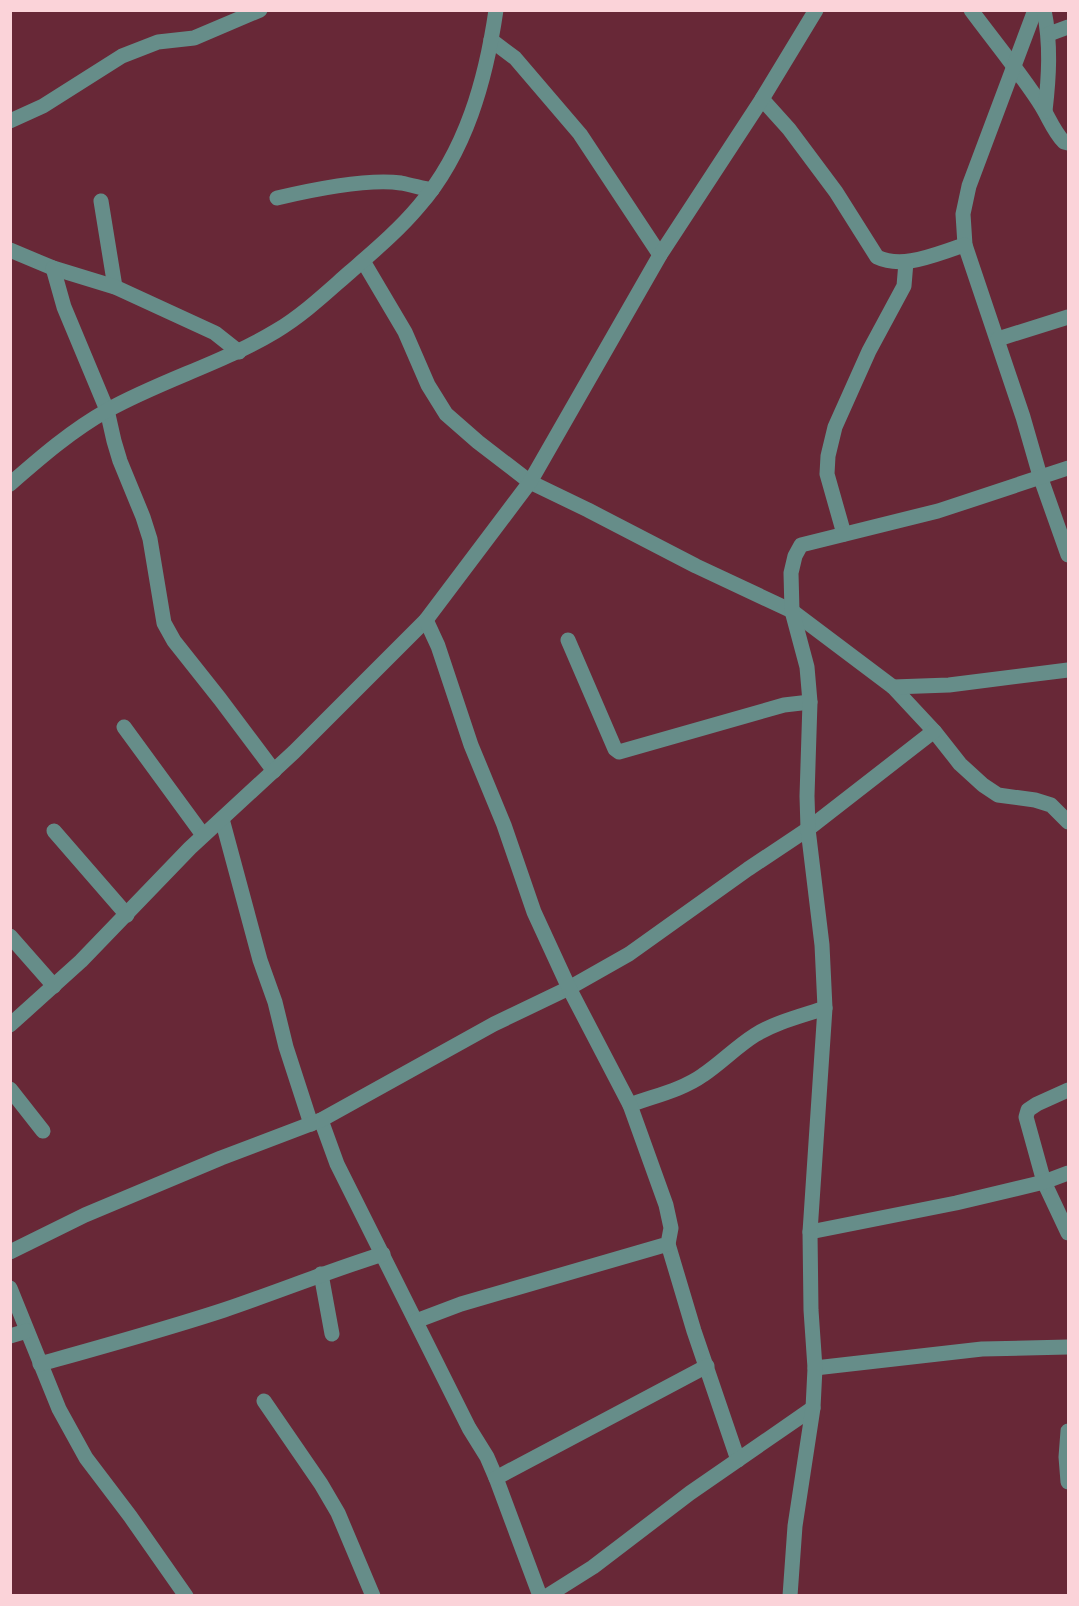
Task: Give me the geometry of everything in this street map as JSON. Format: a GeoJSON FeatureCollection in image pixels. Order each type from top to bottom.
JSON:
{"type":"FeatureCollection","features":[{"type":"Feature","properties":{"kind":"street"},"geometry":{"type":"LineString","coordinates":[[10,121],[43,105],[132,52],[158,42],[194,38],[260,10]]}},
{"type":"Feature","properties":{"kind":"street"},"geometry":{"type":"LineString","coordinates":[[10,484],[59,442],[107,410],[239,352],[278,330],[315,303],[403,224],[432,190],[459,143],[479,91],[496,10]]}},
{"type":"Feature","properties":{"kind":"street"},"geometry":{"type":"LineString","coordinates":[[10,1025],[127,915],[203,835],[274,771],[426,620],[530,482],[660,255],[762,99],[816,10]]}},
{"type":"Feature","properties":{"kind":"street"},"geometry":{"type":"LineString","coordinates":[[971,10],[1015,67],[1045,111],[1058,136],[1064,142],[1068,142]]}},
{"type":"Feature","properties":{"kind":"street"},"geometry":{"type":"LineString","coordinates":[[1035,10],[969,186],[963,214],[965,245],[1068,555]]}},
{"type":"Feature","properties":{"kind":"street"},"geometry":{"type":"LineString","coordinates":[[1044,10],[1049,34],[1049,78],[1045,111]]}},
{"type":"Feature","properties":{"kind":"street"},"geometry":{"type":"LineString","coordinates":[[1049,34],[1068,27]]}},
{"type":"Feature","properties":{"kind":"street"},"geometry":{"type":"LineString","coordinates":[[491,40],[515,58],[580,134],[660,255]]}},
{"type":"Feature","properties":{"kind":"street"},"geometry":{"type":"LineString","coordinates":[[762,99],[789,129],[836,192],[877,257],[887,262],[906,262],[965,245]]}},
{"type":"Feature","properties":{"kind":"street"},"geometry":{"type":"LineString","coordinates":[[277,198],[328,188],[379,183],[400,183],[432,190]]}},
{"type":"Feature","properties":{"kind":"street"},"geometry":{"type":"LineString","coordinates":[[100,201],[115,287]]}},
{"type":"Feature","properties":{"kind":"street"},"geometry":{"type":"LineString","coordinates":[[10,250],[53,268],[115,287],[215,333],[239,352]]}},
{"type":"Feature","properties":{"kind":"street"},"geometry":{"type":"LineString","coordinates":[[363,261],[405,332],[428,385],[446,414],[478,442],[530,482],[696,566],[792,611],[893,687],[934,731],[960,764],[983,785],[998,795],[1035,800],[1051,805],[1068,822]]}},
{"type":"Feature","properties":{"kind":"street"},"geometry":{"type":"LineString","coordinates":[[844,534],[826,474],[830,446],[835,427],[869,351],[904,286],[906,262]]}},
{"type":"Feature","properties":{"kind":"street"},"geometry":{"type":"LineString","coordinates":[[53,268],[64,307],[107,410],[120,461],[150,539],[164,623],[174,641],[274,771]]}},
{"type":"Feature","properties":{"kind":"street"},"geometry":{"type":"LineString","coordinates":[[998,339],[1068,316]]}},
{"type":"Feature","properties":{"kind":"street"},"geometry":{"type":"LineString","coordinates":[[790,1596],[795,1526],[813,1408],[815,1368],[811,1310],[810,1232],[825,1008],[822,945],[808,829],[810,702],[807,667],[792,611],[791,573],[795,556],[801,545],[938,511],[1068,468]]}},
{"type":"Feature","properties":{"kind":"street"},"geometry":{"type":"LineString","coordinates":[[426,620],[438,646],[471,745],[504,825],[534,912],[569,988],[630,1105],[666,1205],[671,1228],[668,1244],[694,1331],[738,1460]]}},
{"type":"Feature","properties":{"kind":"street"},"geometry":{"type":"LineString","coordinates":[[568,640],[615,749],[619,752],[784,705],[810,702]]}},
{"type":"Feature","properties":{"kind":"street"},"geometry":{"type":"LineString","coordinates":[[893,687],[950,685],[1068,670]]}},
{"type":"Feature","properties":{"kind":"street"},"geometry":{"type":"LineString","coordinates":[[124,727],[203,835]]}},
{"type":"Feature","properties":{"kind":"street"},"geometry":{"type":"LineString","coordinates":[[10,1252],[85,1215],[221,1158],[316,1122],[494,1024],[569,988],[629,954],[748,868],[808,829],[934,731]]}},
{"type":"Feature","properties":{"kind":"street"},"geometry":{"type":"LineString","coordinates":[[222,819],[286,1047],[316,1122],[469,1428],[487,1457],[540,1596]]}},
{"type":"Feature","properties":{"kind":"street"},"geometry":{"type":"LineString","coordinates":[[54,831],[127,915]]}},
{"type":"Feature","properties":{"kind":"street"},"geometry":{"type":"LineString","coordinates":[[10,936],[54,986]]}},
{"type":"Feature","properties":{"kind":"street"},"geometry":{"type":"LineString","coordinates":[[630,1105],[687,1084],[704,1075],[756,1034],[787,1020],[825,1008]]}},
{"type":"Feature","properties":{"kind":"street"},"geometry":{"type":"LineString","coordinates":[[10,1089],[43,1131]]}},
{"type":"Feature","properties":{"kind":"street"},"geometry":{"type":"LineString","coordinates":[[1068,1090],[1037,1104],[1028,1110],[1026,1117],[1044,1182],[1068,1233]]}},
{"type":"Feature","properties":{"kind":"street"},"geometry":{"type":"LineString","coordinates":[[810,1232],[956,1203],[1044,1182],[1068,1173]]}},
{"type":"Feature","properties":{"kind":"street"},"geometry":{"type":"LineString","coordinates":[[416,1321],[461,1304],[668,1244]]}},
{"type":"Feature","properties":{"kind":"street"},"geometry":{"type":"LineString","coordinates":[[40,1364],[180,1324],[383,1254]]}},
{"type":"Feature","properties":{"kind":"street"},"geometry":{"type":"LineString","coordinates":[[321,1274],[332,1334]]}},
{"type":"Feature","properties":{"kind":"street"},"geometry":{"type":"LineString","coordinates":[[10,1288],[59,1409],[86,1458],[186,1596]]}},
{"type":"Feature","properties":{"kind":"street"},"geometry":{"type":"LineString","coordinates":[[10,1336],[27,1331]]}},
{"type":"Feature","properties":{"kind":"street"},"geometry":{"type":"LineString","coordinates":[[815,1368],[982,1349],[1068,1347]]}},
{"type":"Feature","properties":{"kind":"street"},"geometry":{"type":"LineString","coordinates":[[496,1478],[707,1366]]}},
{"type":"Feature","properties":{"kind":"street"},"geometry":{"type":"LineString","coordinates":[[264,1401],[321,1484],[338,1513],[373,1596]]}},
{"type":"Feature","properties":{"kind":"street"},"geometry":{"type":"LineString","coordinates":[[547,1596],[593,1567],[644,1527],[813,1408]]}},
{"type":"Feature","properties":{"kind":"street"},"geometry":{"type":"LineString","coordinates":[[1068,1431],[1066,1457],[1068,1482]]}}]}
